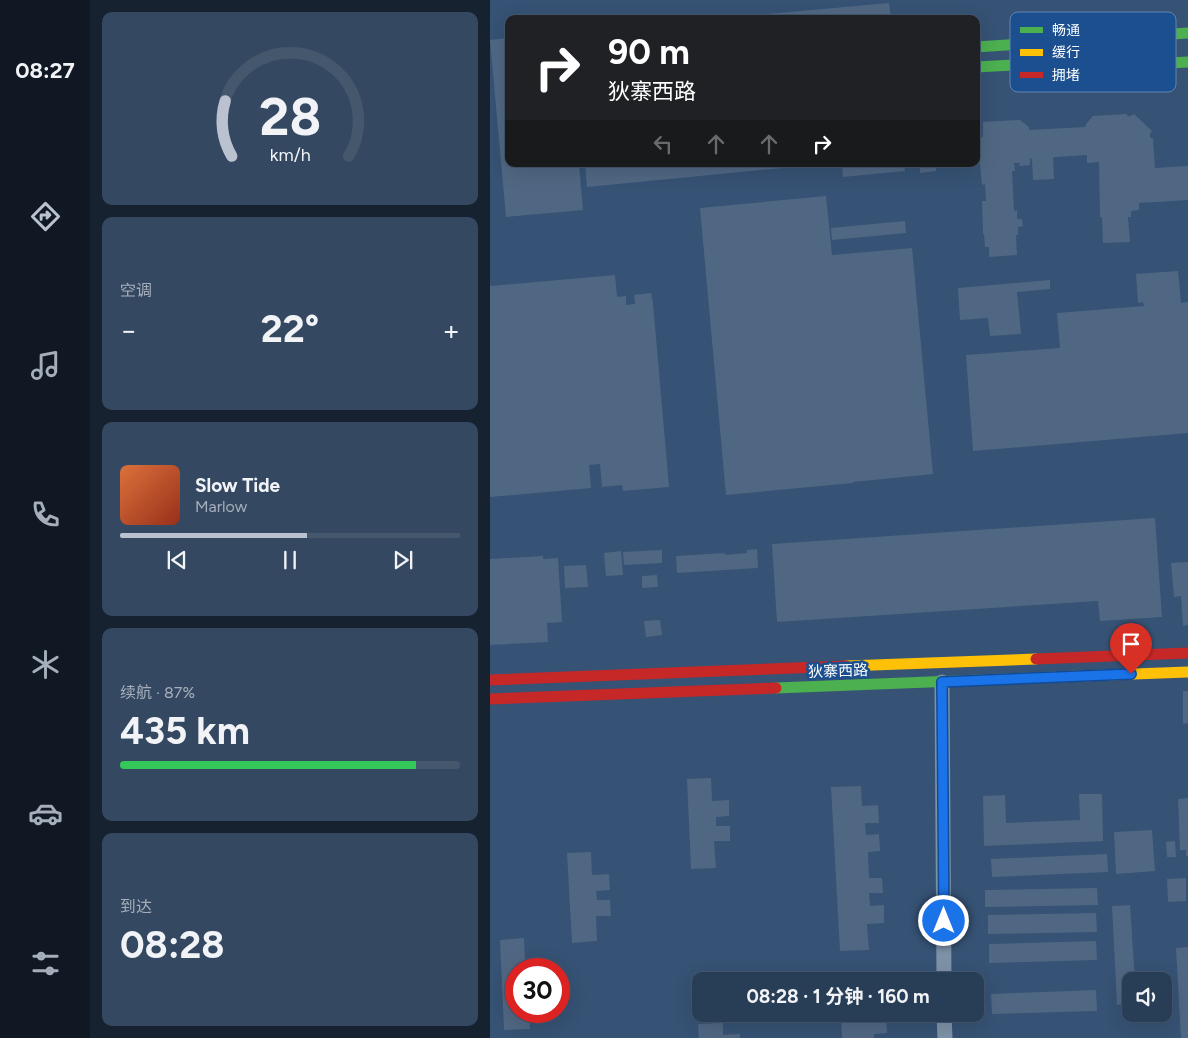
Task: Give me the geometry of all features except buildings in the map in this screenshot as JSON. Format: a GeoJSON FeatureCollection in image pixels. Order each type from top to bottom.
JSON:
{"type":"FeatureCollection","features":[{"type":"Feature","properties":{"kind":"main road"},"geometry":{"type":"LineString","coordinates":[[980,47],[1010,45]]}},
{"type":"Feature","properties":{"kind":"main road"},"geometry":{"type":"LineString","coordinates":[[980,67],[1010,65]]}},
{"type":"Feature","properties":{"kind":"main road","name":"狄寨西路"},"geometry":{"type":"LineString","coordinates":[[490,680],[1188,654]]}},
{"type":"Feature","properties":{"kind":"main road","name":"狄寨西路"},"geometry":{"type":"LineString","coordinates":[[490,699],[1188,672]]}},
{"type":"Feature","properties":{"kind":"street"},"geometry":{"type":"LineString","coordinates":[[942,682],[944,972]]}},
{"type":"Feature","properties":{"kind":"street"},"geometry":{"type":"LineString","coordinates":[[944,1022],[945,1038]]}},
{"type":"Feature","properties":{"kind":"traffic: fast"},"geometry":{"type":"LineString","coordinates":[[1176,34],[1188,33]]}},
{"type":"Feature","properties":{"kind":"traffic: fast"},"geometry":{"type":"LineString","coordinates":[[980,47],[1010,45]]}},
{"type":"Feature","properties":{"kind":"traffic: fast"},"geometry":{"type":"LineString","coordinates":[[1176,63],[1188,62]]}},
{"type":"Feature","properties":{"kind":"traffic: fast"},"geometry":{"type":"LineString","coordinates":[[980,67],[1010,65]]}},
{"type":"Feature","properties":{"kind":"traffic: fast"},"geometry":{"type":"LineString","coordinates":[[776,688],[1053,677]]}},
{"type":"Feature","properties":{"kind":"traffic: slow"},"geometry":{"type":"LineString","coordinates":[[846,666],[1036,659]]}},
{"type":"Feature","properties":{"kind":"traffic: slow"},"geometry":{"type":"LineString","coordinates":[[1053,677],[1188,672]]}},
{"type":"Feature","properties":{"kind":"traffic: jam"},"geometry":{"type":"LineString","coordinates":[[1036,659],[1188,653]]}},
{"type":"Feature","properties":{"kind":"traffic: jam"},"geometry":{"type":"LineString","coordinates":[[490,680],[846,666]]}},
{"type":"Feature","properties":{"kind":"traffic: jam"},"geometry":{"type":"LineString","coordinates":[[490,699],[776,688]]}},
{"type":"Feature","properties":{"kind":"route"},"geometry":{"type":"LineString","coordinates":[[944,921],[942,682],[1131,674]]}}]}
